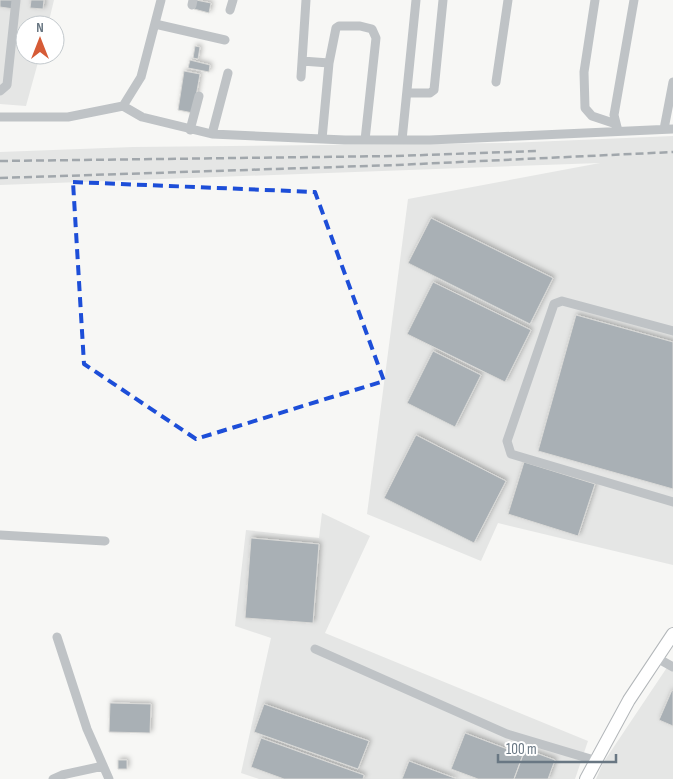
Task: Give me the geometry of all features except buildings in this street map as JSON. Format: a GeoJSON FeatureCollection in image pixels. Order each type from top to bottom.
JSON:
{"type":"FeatureCollection","features":[{"type":"Feature","properties":{"kind":"highway"},"geometry":{"type":"LineString","coordinates":[[586,779],[594,760],[673,634]]}},
{"type":"Feature","properties":{"kind":"street"},"geometry":{"type":"LineString","coordinates":[[0,91],[7,85],[16,0]]}},
{"type":"Feature","properties":{"kind":"street"},"geometry":{"type":"LineString","coordinates":[[123,106],[141,78],[161,0]]}},
{"type":"Feature","properties":{"kind":"street"},"geometry":{"type":"LineString","coordinates":[[230,10],[233,0]]}},
{"type":"Feature","properties":{"kind":"street"},"geometry":{"type":"LineString","coordinates":[[302,77],[306,0]]}},
{"type":"Feature","properties":{"kind":"street"},"geometry":{"type":"LineString","coordinates":[[402,140],[416,0]]}},
{"type":"Feature","properties":{"kind":"street"},"geometry":{"type":"LineString","coordinates":[[406,93],[430,93],[434,90],[443,0]]}},
{"type":"Feature","properties":{"kind":"street"},"geometry":{"type":"LineString","coordinates":[[496,82],[508,0]]}},
{"type":"Feature","properties":{"kind":"street"},"geometry":{"type":"LineString","coordinates":[[595,0],[584,72],[585,108],[592,116],[618,128]]}},
{"type":"Feature","properties":{"kind":"street"},"geometry":{"type":"LineString","coordinates":[[618,128],[614,115],[634,0]]}},
{"type":"Feature","properties":{"kind":"street"},"geometry":{"type":"LineString","coordinates":[[155,24],[225,40]]}},
{"type":"Feature","properties":{"kind":"street"},"geometry":{"type":"LineString","coordinates":[[322,139],[330,63],[336,28],[339,26],[360,26],[374,31],[376,47],[365,140]]}},
{"type":"Feature","properties":{"kind":"street"},"geometry":{"type":"LineString","coordinates":[[302,60],[330,63]]}},
{"type":"Feature","properties":{"kind":"street"},"geometry":{"type":"LineString","coordinates":[[212,134],[228,73]]}},
{"type":"Feature","properties":{"kind":"street"},"geometry":{"type":"LineString","coordinates":[[0,117],[68,117],[123,106],[142,117],[212,134],[365,140],[522,137],[618,128],[668,129],[673,82]]}},
{"type":"Feature","properties":{"kind":"street"},"geometry":{"type":"LineString","coordinates":[[190,130],[199,96]]}},
{"type":"Feature","properties":{"kind":"street"},"geometry":{"type":"LineString","coordinates":[[673,331],[562,301],[554,304],[507,441],[511,454],[673,502]]}},
{"type":"Feature","properties":{"kind":"street"},"geometry":{"type":"LineString","coordinates":[[0,535],[105,541]]}},
{"type":"Feature","properties":{"kind":"street"},"geometry":{"type":"LineString","coordinates":[[57,638],[87,729],[109,779]]}},
{"type":"Feature","properties":{"kind":"street"},"geometry":{"type":"LineString","coordinates":[[315,649],[506,734],[594,760]]}},
{"type":"Feature","properties":{"kind":"street"},"geometry":{"type":"LineString","coordinates":[[657,658],[673,666]]}},
{"type":"Feature","properties":{"kind":"street"},"geometry":{"type":"LineString","coordinates":[[53,779],[62,775],[103,766]]}},
{"type":"Feature","properties":{"kind":"highlighted area"},"geometry":{"type":"Polygon","coordinates":[[[73,182],[315,192],[384,381],[196,439],[84,364],[73,182]]]}},
{"type":"Feature","properties":{"kind":"shaded area"},"geometry":{"type":"Polygon","coordinates":[[[0,0],[54,0],[50,15],[15,15],[15,65],[37,65],[26,106],[0,104],[0,0]]]}},
{"type":"Feature","properties":{"kind":"shaded area"},"geometry":{"type":"Polygon","coordinates":[[[673,136],[673,565],[498,523],[481,561],[367,514],[408,199],[600,163],[0,185],[0,152],[133,147],[505,143],[673,136]]]}},
{"type":"Feature","properties":{"kind":"shaded area"},"geometry":{"type":"Polygon","coordinates":[[[322,513],[370,536],[325,633],[588,741],[575,779],[259,779],[241,773],[271,638],[235,626],[246,530],[319,538],[322,513]]]}},
{"type":"Feature","properties":{"kind":"shaded area"},"geometry":{"type":"Polygon","coordinates":[[[670,663],[673,665],[673,779],[596,779],[603,763],[670,663]]]}},
{"type":"Feature","properties":{"kind":"railway"},"geometry":{"type":"LineString","coordinates":[[0,161],[396,156],[537,151]]}},
{"type":"Feature","properties":{"kind":"railway"},"geometry":{"type":"LineString","coordinates":[[0,178],[397,165],[673,152]]}}]}
